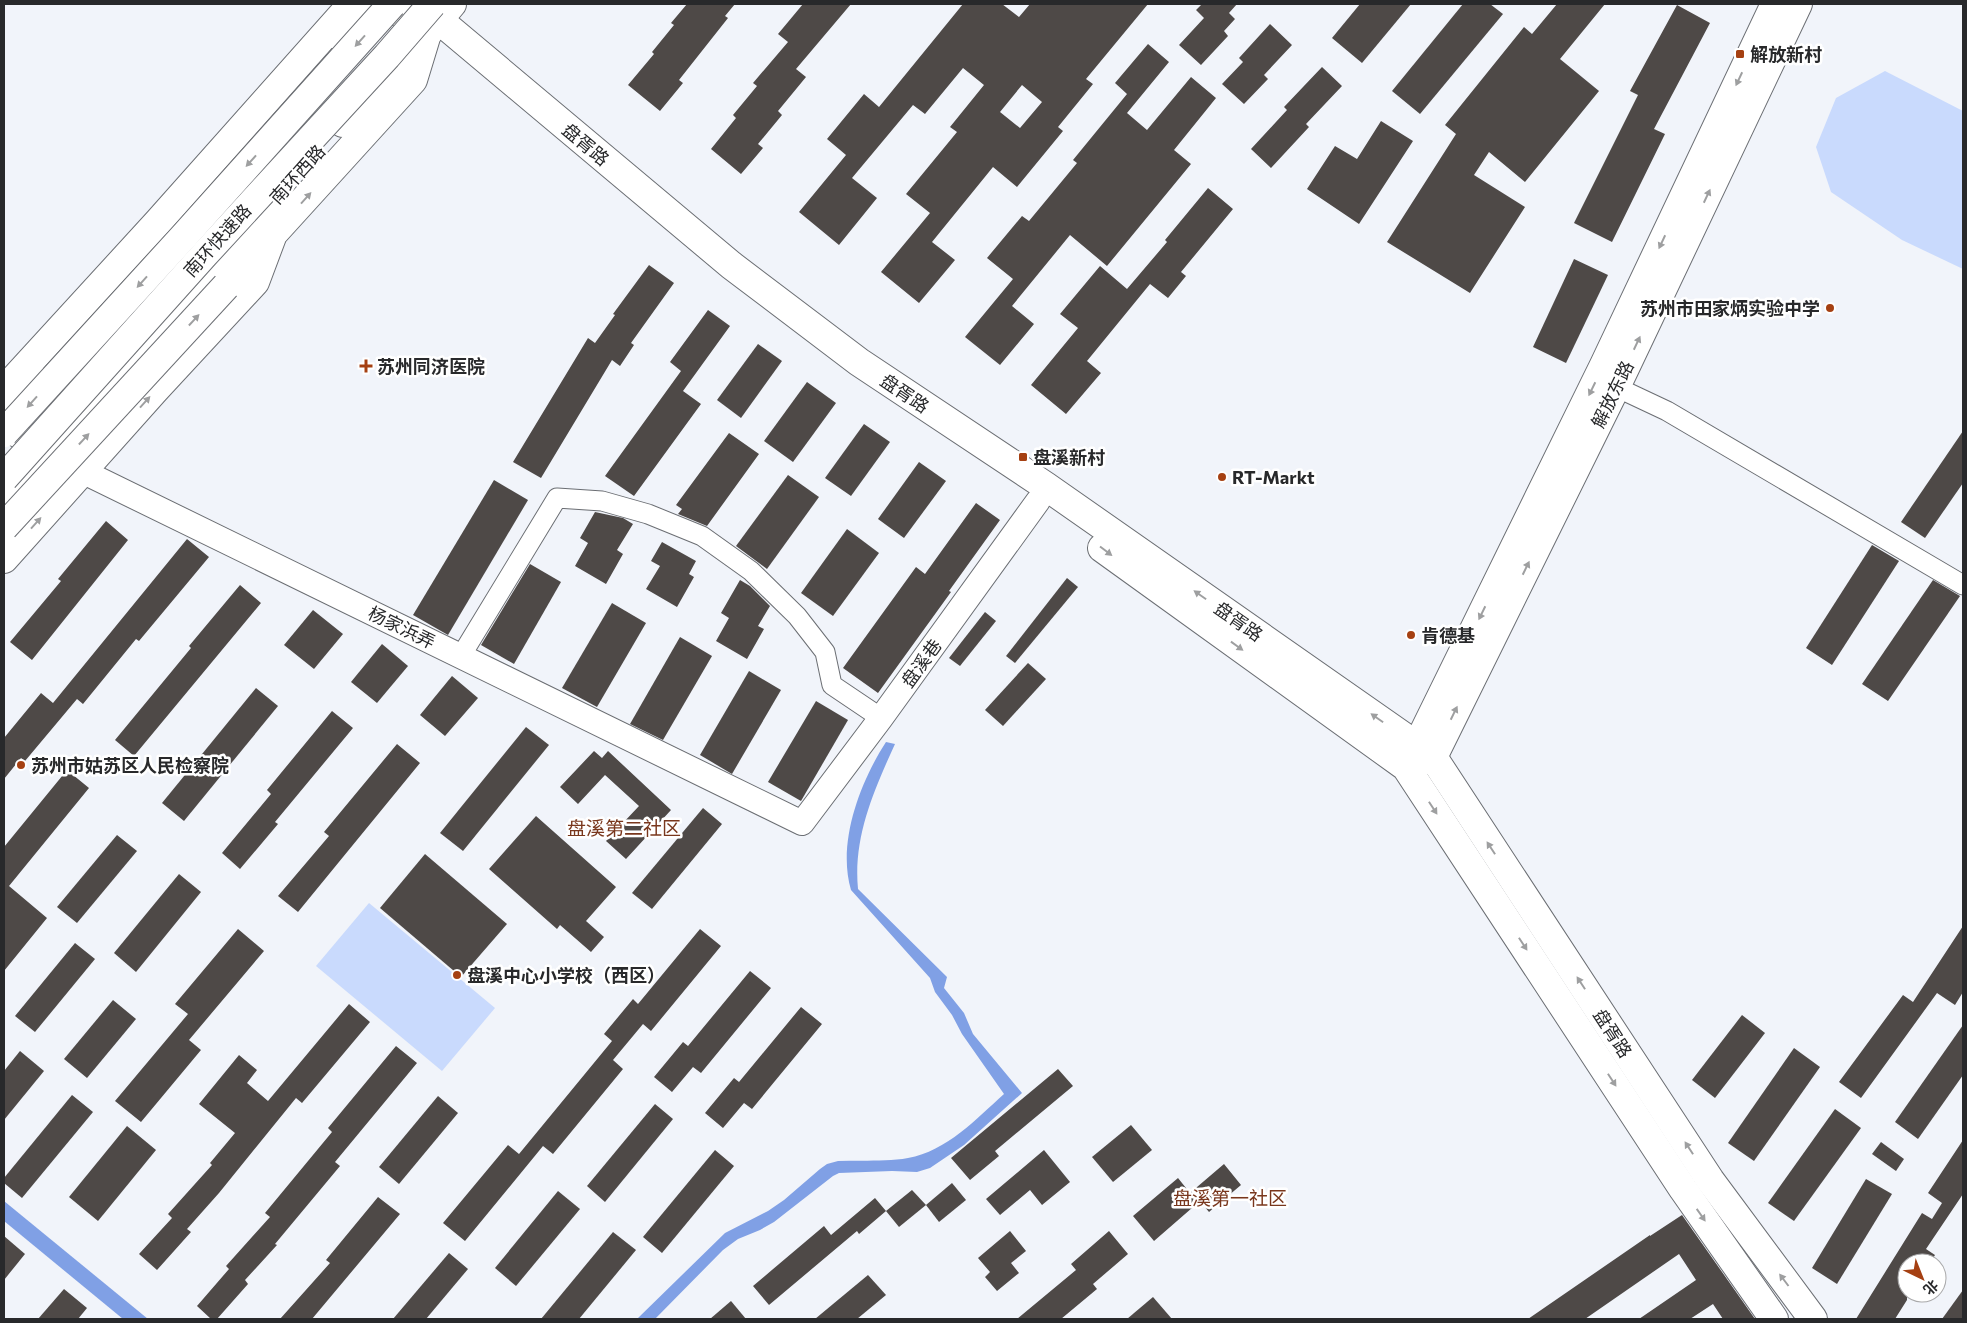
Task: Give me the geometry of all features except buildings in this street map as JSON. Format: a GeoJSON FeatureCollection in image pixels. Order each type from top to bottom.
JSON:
{"type":"FeatureCollection","features":[{"type":"Feature","properties":{"kind":"main road"},"geometry":{"type":"LineString","coordinates":[[4,390],[158,222],[352,4]]}},
{"type":"Feature","properties":{"kind":"main road"},"geometry":{"type":"LineString","coordinates":[[4,406],[369,4]]}},
{"type":"Feature","properties":{"kind":"main road","name":"解放东路"},"geometry":{"type":"LineString","coordinates":[[1418,757],[1775,4]]}},
{"type":"Feature","properties":{"kind":"main road","name":"解放东路"},"geometry":{"type":"LineString","coordinates":[[1418,757],[1616,387],[1798,4]]}},
{"type":"Feature","properties":{"kind":"main road"},"geometry":{"type":"LineString","coordinates":[[4,527],[414,80],[417,10]]}},
{"type":"Feature","properties":{"kind":"main road","name":"盘胥路"},"geometry":{"type":"LineString","coordinates":[[417,10],[731,265],[859,362],[1047,487],[1418,757],[1710,1180],[1813,1319]]}},
{"type":"Feature","properties":{"kind":"main road","name":"盘胥路"},"geometry":{"type":"LineString","coordinates":[[417,10],[722,274],[848,369],[1049,507],[1138,574],[1418,757],[1683,1190],[1774,1319]]}},
{"type":"Feature","properties":{"kind":"main road","name":"南环西路"},"geometry":{"type":"LineString","coordinates":[[4,502],[207,272],[355,111],[357,74],[417,10]]}},
{"type":"Feature","properties":{"kind":"main road","name":"南环快速路"},"geometry":{"type":"LineString","coordinates":[[4,432],[198,220],[417,10]]}},
{"type":"Feature","properties":{"kind":"main road","name":"南环快速路"},"geometry":{"type":"LineString","coordinates":[[4,478],[204,255],[387,56],[417,10]]}},
{"type":"Feature","properties":{"kind":"main road"},"geometry":{"type":"LineString","coordinates":[[4,559],[154,390],[256,282],[273,234]]}},
{"type":"Feature","properties":{"kind":"street"},"geometry":{"type":"LineString","coordinates":[[1616,387],[1667,411],[1963,585]]}},
{"type":"Feature","properties":{"kind":"street","name":"杨家浜弄"},"geometry":{"type":"LineString","coordinates":[[4,427],[47,454],[802,823]]}},
{"type":"Feature","properties":{"kind":"street"},"geometry":{"type":"LineString","coordinates":[[461,656],[557,498],[602,501],[648,514],[702,536],[751,571],[797,616],[825,652],[832,685],[882,718]]}},
{"type":"Feature","properties":{"kind":"street","name":"盘溪巷"},"geometry":{"type":"LineString","coordinates":[[802,823],[882,718],[1038,501]]}},
{"type":"Feature","properties":{"kind":"shaded area"},"geometry":{"type":"Polygon","coordinates":[[[1885,71],[1963,111],[1963,269],[1902,240],[1831,192],[1816,147],[1836,98],[1885,71]]]}},
{"type":"Feature","properties":{"kind":"shaded area"},"geometry":{"type":"Polygon","coordinates":[[[369,903],[495,1008],[442,1071],[316,966],[369,903]]]}},
{"type":"Feature","properties":{"kind":"water"},"geometry":{"type":"Polygon","coordinates":[[[886,742],[895,744],[873,796],[862,832],[857,870],[858,889],[947,977],[944,988],[964,1013],[973,1034],[1022,1093],[964,1145],[930,1168],[917,1172],[839,1173],[833,1176],[774,1222],[738,1239],[723,1250],[655,1319],[637,1319],[725,1233],[768,1211],[827,1164],[838,1161],[908,1158],[936,1149],[960,1133],[1004,1094],[935,992],[930,978],[851,890],[847,872],[849,833],[860,794],[876,758],[886,742]]]}},
{"type":"Feature","properties":{"kind":"water"},"geometry":{"type":"Polygon","coordinates":[[[4,1201],[148,1319],[123,1319],[4,1221],[4,1201]]]}},
{"type":"Feature","properties":{"kind":"place","name":"解放新村"},"geometry":{"type":"Point","coordinates":[1740,54]}},
{"type":"Feature","properties":{"kind":"place","name":"苏州市田家炳实验中学"},"geometry":{"type":"Point","coordinates":[1830,308]}},
{"type":"Feature","properties":{"kind":"place","name":"苏州同济医院"},"geometry":{"type":"Point","coordinates":[366,366]}},
{"type":"Feature","properties":{"kind":"place","name":"盘溪新村"},"geometry":{"type":"Point","coordinates":[1023,457]}},
{"type":"Feature","properties":{"kind":"place","name":"RT-Markt"},"geometry":{"type":"Point","coordinates":[1222,477]}},
{"type":"Feature","properties":{"kind":"place","name":"肯德基"},"geometry":{"type":"Point","coordinates":[1411,635]}},
{"type":"Feature","properties":{"kind":"place","name":"苏州市姑苏区人民检察院"},"geometry":{"type":"Point","coordinates":[21,765]}},
{"type":"Feature","properties":{"kind":"place","name":"盘溪中心小学校（西区）"},"geometry":{"type":"Point","coordinates":[457,975]}},
{"type":"Feature","properties":{"kind":"district","name":"盘溪第二社区"},"geometry":{"type":"Point","coordinates":[624,827]}},
{"type":"Feature","properties":{"kind":"district","name":"盘溪第一社区"},"geometry":{"type":"Point","coordinates":[1230,1197]}}]}
